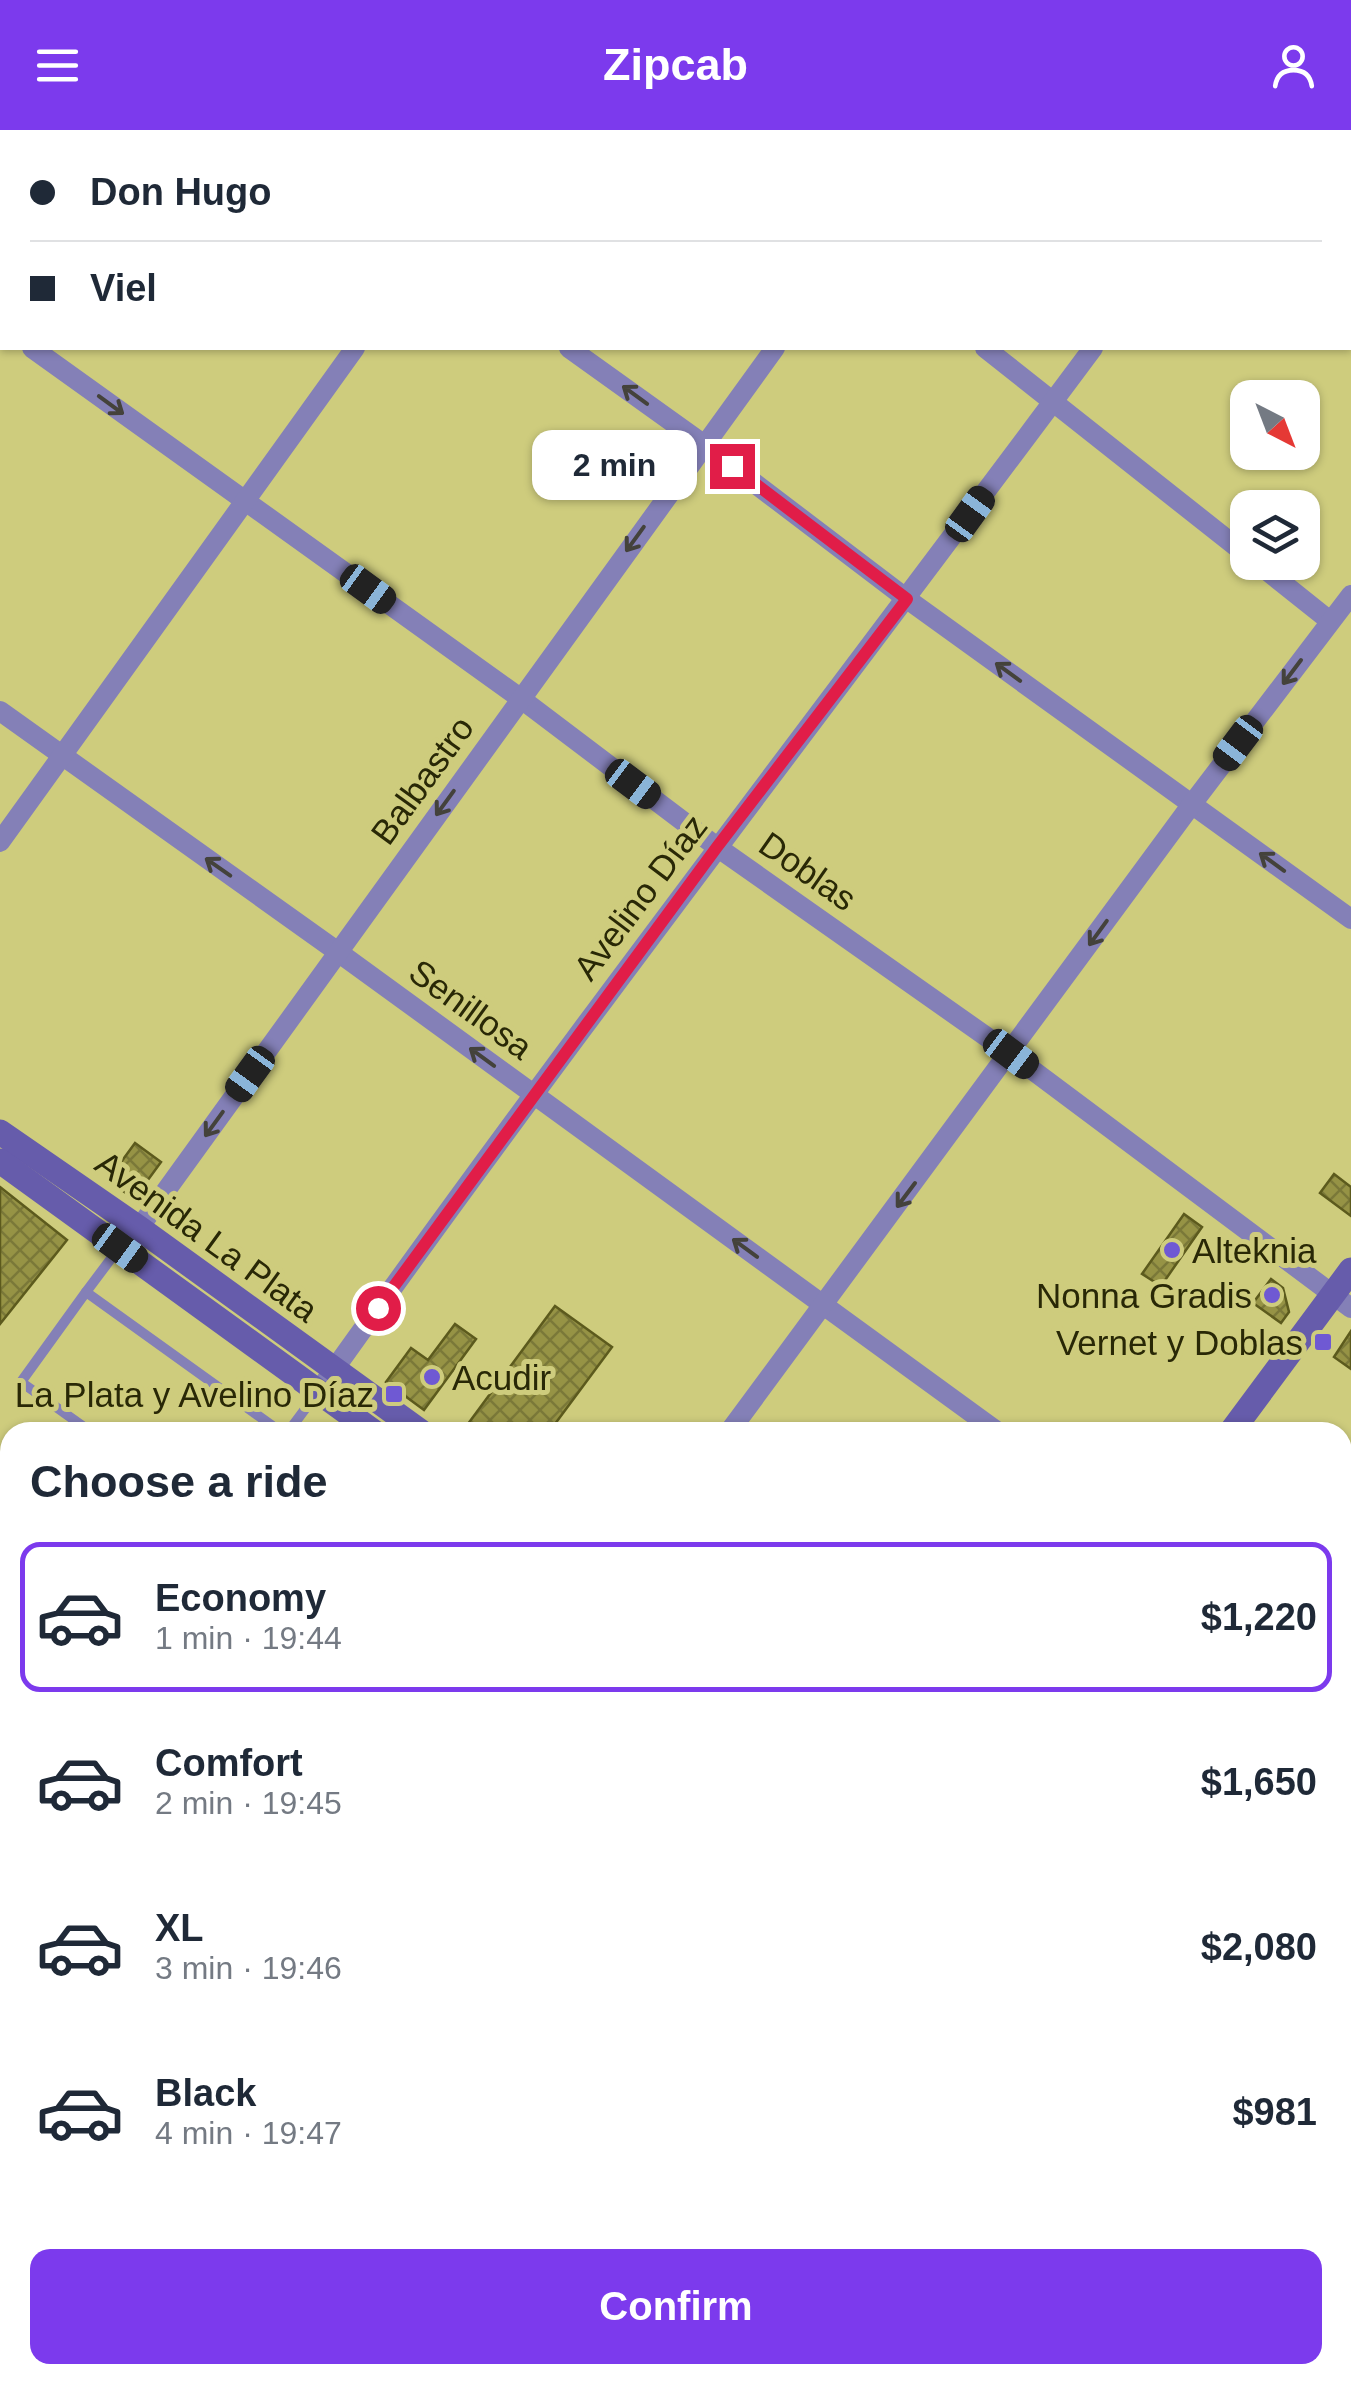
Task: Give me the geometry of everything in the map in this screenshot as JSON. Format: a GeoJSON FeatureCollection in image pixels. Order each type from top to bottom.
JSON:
{"type":"FeatureCollection","features":[{"type":"Feature","properties":{"kind":"main road","name":"Avenida La Plata"},"geometry":{"type":"LineString","coordinates":[[1,1134],[139,1228],[407,1422]]}},
{"type":"Feature","properties":{"kind":"main road","name":"Avenida La Plata"},"geometry":{"type":"LineString","coordinates":[[0,1161],[360,1422]]}},
{"type":"Feature","properties":{"kind":"main road"},"geometry":{"type":"LineString","coordinates":[[1239,1422],[1342,1301],[1351,1270]]}},
{"type":"Feature","properties":{"kind":"street","name":"Doblas"},"geometry":{"type":"LineString","coordinates":[[35,350],[520,698],[717,847],[1011,1054],[1342,1301]]}},
{"type":"Feature","properties":{"kind":"street"},"geometry":{"type":"LineString","coordinates":[[0,842],[353,350]]}},
{"type":"Feature","properties":{"kind":"street"},"geometry":{"type":"LineString","coordinates":[[572,350],[704,444],[907,599],[1351,919]]}},
{"type":"Feature","properties":{"kind":"street","name":"Balbastro"},"geometry":{"type":"LineString","coordinates":[[120,1248],[139,1228],[773,350]]}},
{"type":"Feature","properties":{"kind":"street"},"geometry":{"type":"LineString","coordinates":[[988,350],[1230,542]]}},
{"type":"Feature","properties":{"kind":"street","name":"Avelino Díaz"},"geometry":{"type":"LineString","coordinates":[[318,1392],[717,847],[1090,350]]}},
{"type":"Feature","properties":{"kind":"street"},"geometry":{"type":"LineString","coordinates":[[1279,580],[1330,621]]}},
{"type":"Feature","properties":{"kind":"street"},"geometry":{"type":"LineString","coordinates":[[736,1422],[1351,594]]}},
{"type":"Feature","properties":{"kind":"street","name":"Senillosa"},"geometry":{"type":"LineString","coordinates":[[0,711],[984,1422]]}},
{"type":"Feature","properties":{"kind":"lane"},"geometry":{"type":"LineString","coordinates":[[77,1422],[21,1382],[120,1248]]}},
{"type":"Feature","properties":{"kind":"lane"},"geometry":{"type":"LineString","coordinates":[[86,1292],[271,1422]]}},
{"type":"Feature","properties":{"kind":"lane"},"geometry":{"type":"LineString","coordinates":[[293,1422],[318,1392]]}},
{"type":"Feature","properties":{"kind":"building"},"geometry":{"type":"Polygon","coordinates":[[[135,1143],[161,1162],[134,1199],[108,1180],[135,1143]]]}},
{"type":"Feature","properties":{"kind":"building"},"geometry":{"type":"Polygon","coordinates":[[[1334,1174],[1351,1187],[1351,1216],[1320,1193],[1334,1174]]]}},
{"type":"Feature","properties":{"kind":"building"},"geometry":{"type":"Polygon","coordinates":[[[0,1187],[67,1240],[0,1324],[0,1187]]]}},
{"type":"Feature","properties":{"kind":"building","name":"Alteknia"},"geometry":{"type":"Polygon","coordinates":[[[1184,1214],[1202,1227],[1161,1286],[1142,1274],[1184,1214]]]}},
{"type":"Feature","properties":{"kind":"building","name":"Nonna Gradis"},"geometry":{"type":"Polygon","coordinates":[[[1271,1279],[1283,1288],[1289,1312],[1281,1323],[1253,1303],[1271,1279]]]}},
{"type":"Feature","properties":{"kind":"building"},"geometry":{"type":"Polygon","coordinates":[[[555,1306],[612,1347],[556,1422],[469,1422],[555,1306]]]}},
{"type":"Feature","properties":{"kind":"building","name":"Acudir"},"geometry":{"type":"Polygon","coordinates":[[[455,1324],[476,1339],[424,1410],[386,1382],[411,1348],[428,1360],[455,1324]]]}},
{"type":"Feature","properties":{"kind":"building"},"geometry":{"type":"Polygon","coordinates":[[[1351,1331],[1351,1369],[1334,1357],[1351,1331]]]}},
{"type":"Feature","properties":{"kind":"place","name":"Alteknia"},"geometry":{"type":"Point","coordinates":[1172,1250]}},
{"type":"Feature","properties":{"kind":"place","name":"Nonna Gradis"},"geometry":{"type":"Point","coordinates":[1272,1295]}},
{"type":"Feature","properties":{"kind":"place","name":"Vernet y Doblas"},"geometry":{"type":"Point","coordinates":[1323,1342]}},
{"type":"Feature","properties":{"kind":"place","name":"Acudir"},"geometry":{"type":"Point","coordinates":[432,1377]}},
{"type":"Feature","properties":{"kind":"place","name":"La Plata y Avelino Díaz"},"geometry":{"type":"Point","coordinates":[394,1394]}},
{"type":"Feature","properties":{"kind":"route"},"geometry":{"type":"LineString","coordinates":[[378,1308],[717,847],[907,599],[732,466]]}}]}
